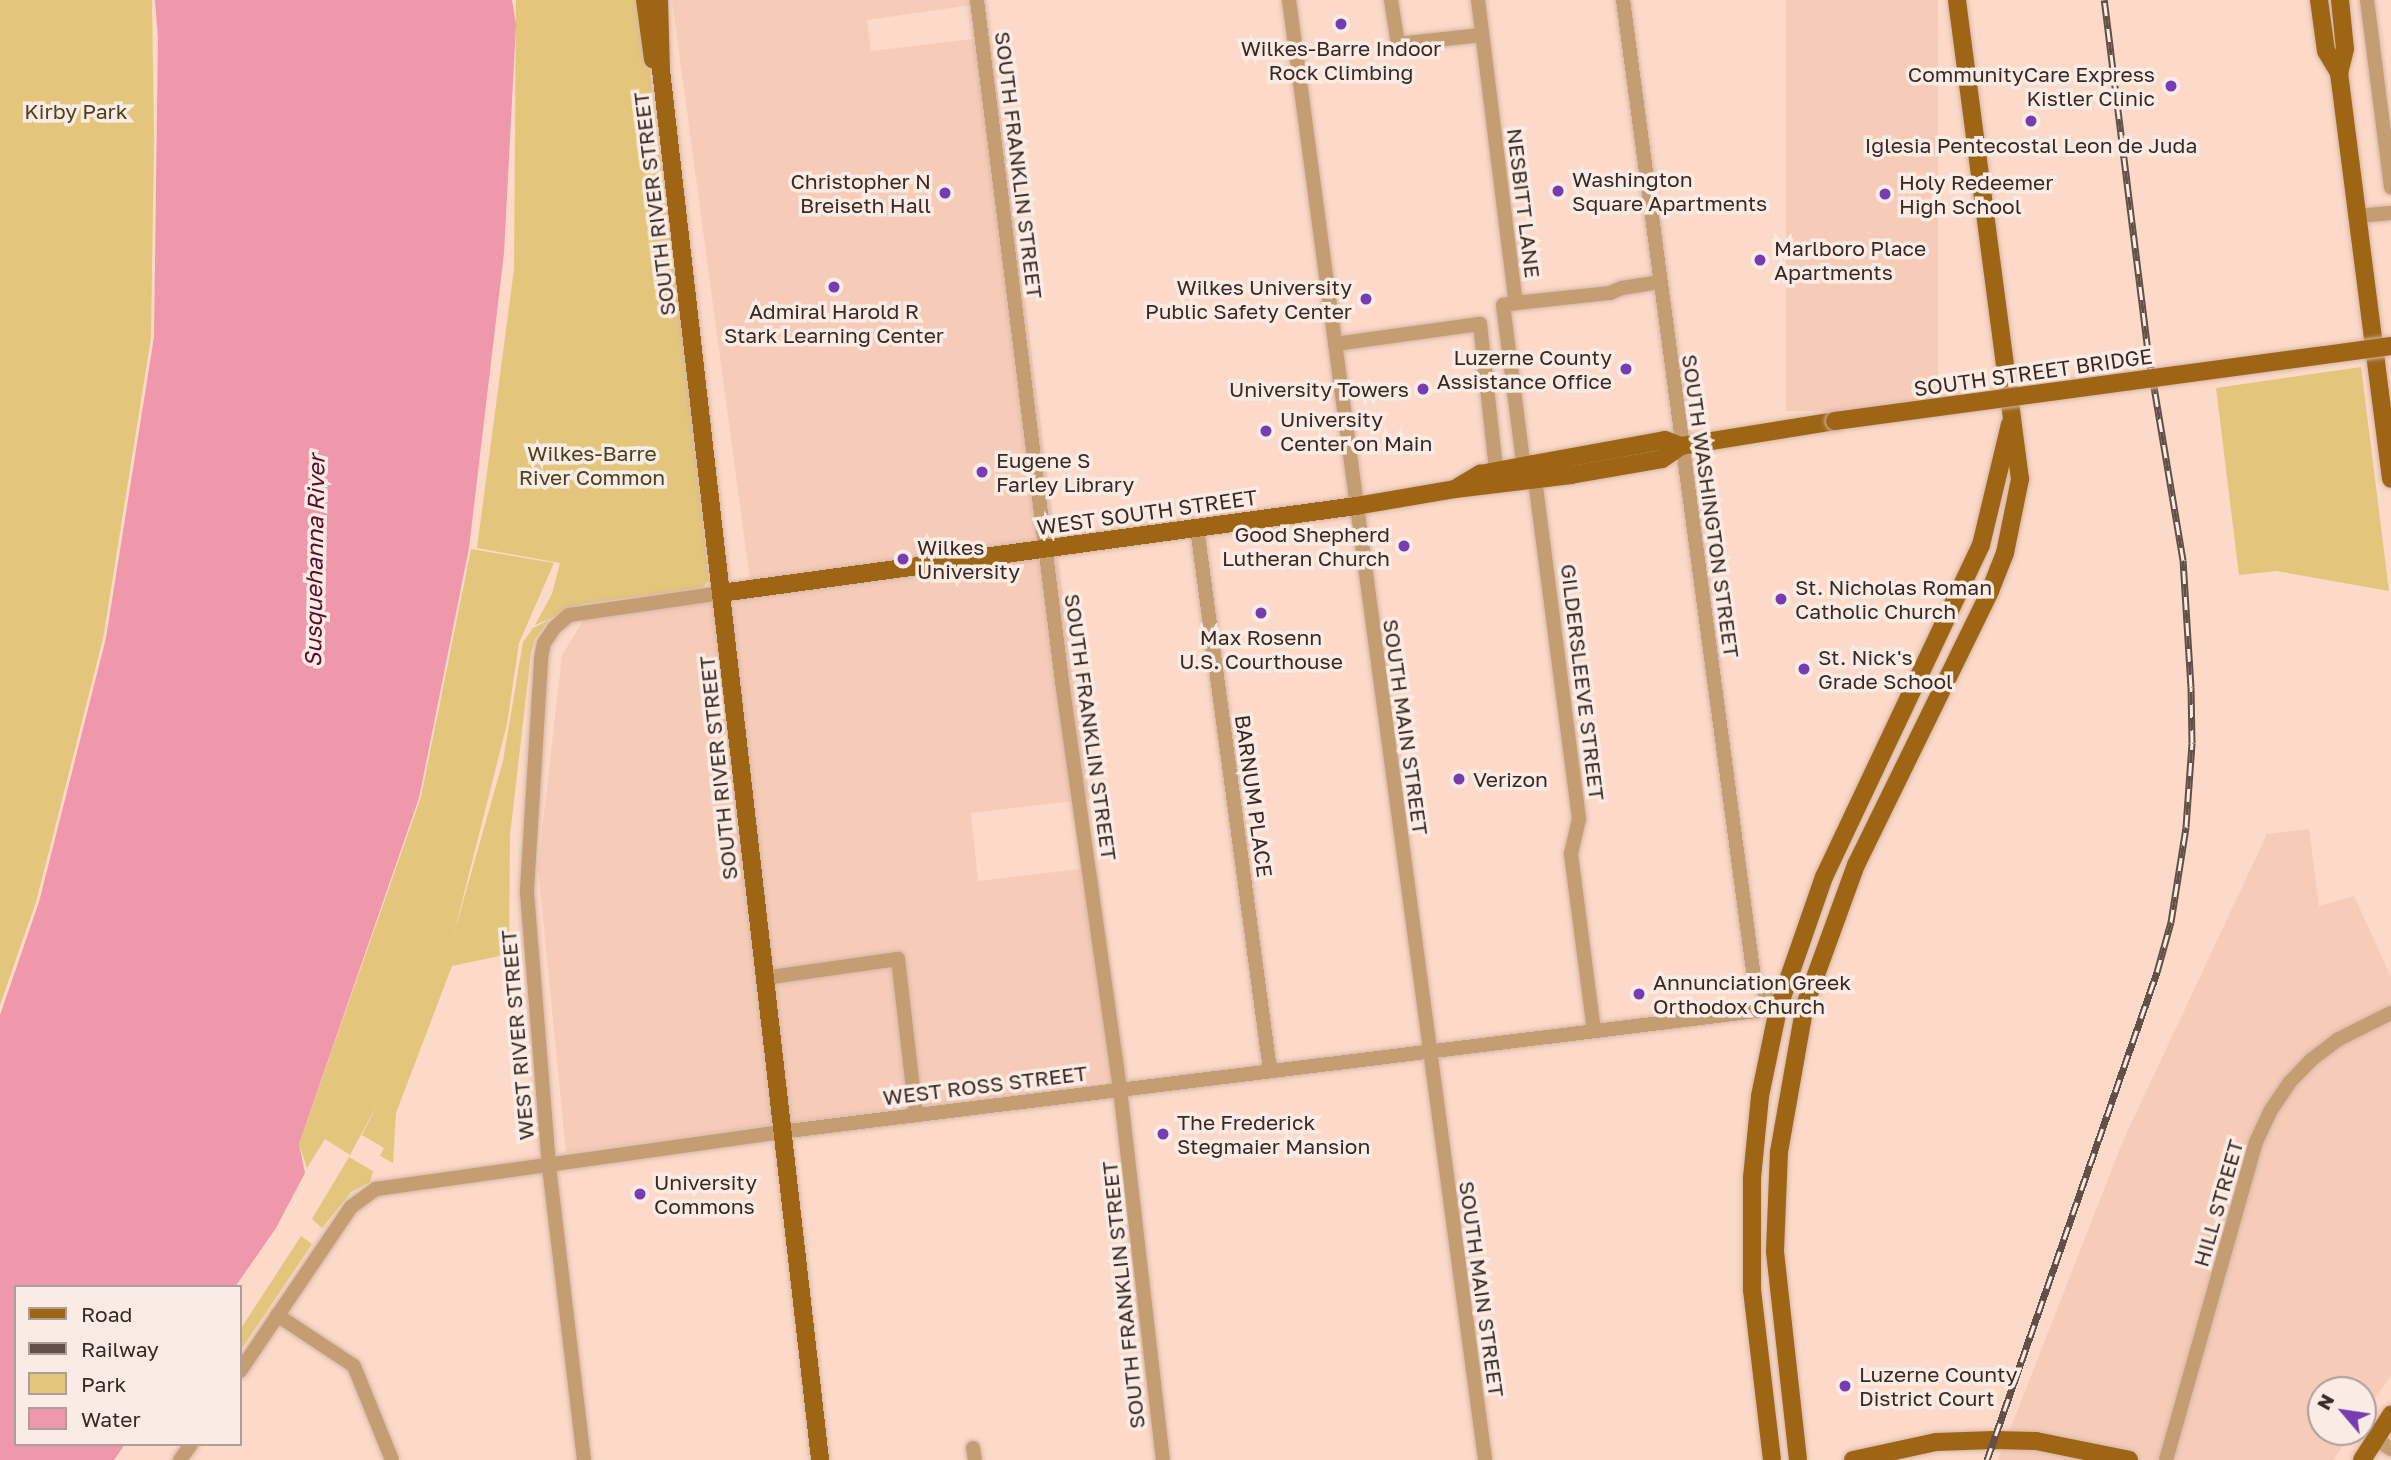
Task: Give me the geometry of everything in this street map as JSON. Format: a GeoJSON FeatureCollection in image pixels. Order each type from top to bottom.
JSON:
{"type":"FeatureCollection","features":[{"type":"Feature","properties":{"kind":"main road","name":"SOUTH RIVER STREET"},"geometry":{"type":"LineString","coordinates":[[645,0],[652,58],[661,70]]}},
{"type":"Feature","properties":{"kind":"main road","name":"SOUTH RIVER STREET"},"geometry":{"type":"LineString","coordinates":[[659,0],[663,52],[661,70],[780,1132],[820,1460]]}},
{"type":"Feature","properties":{"kind":"main road"},"geometry":{"type":"LineString","coordinates":[[1798,1460],[1775,1251],[1779,1152],[1805,1005],[1856,865],[1990,591],[2005,553],[2021,479],[2011,421],[1957,0]]}},
{"type":"Feature","properties":{"kind":"main road"},"geometry":{"type":"LineString","coordinates":[[2319,0],[2326,51],[2339,73]]}},
{"type":"Feature","properties":{"kind":"main road"},"geometry":{"type":"LineString","coordinates":[[2340,0],[2345,49],[2339,73],[2391,479]]}},
{"type":"Feature","properties":{"kind":"main road","name":"SOUTH STREET BRIDGE"},"geometry":{"type":"LineString","coordinates":[[1529,473],[1665,440],[1682,446],[1835,421],[2391,346]]}},
{"type":"Feature","properties":{"kind":"main road"},"geometry":{"type":"LineString","coordinates":[[1772,1460],[1752,1290],[1752,1178],[1760,1096],[1778,1009],[1824,877],[1981,545],[2011,421]]}},
{"type":"Feature","properties":{"kind":"main road"},"geometry":{"type":"LineString","coordinates":[[1455,489],[1479,474],[1496,470],[1529,473]]}},
{"type":"Feature","properties":{"kind":"main road"},"geometry":{"type":"LineString","coordinates":[[1455,489],[1529,473]]}},
{"type":"Feature","properties":{"kind":"main road","name":"WEST SOUTH STREET"},"geometry":{"type":"LineString","coordinates":[[721,593],[1356,506],[1455,489]]}},
{"type":"Feature","properties":{"kind":"main road"},"geometry":{"type":"LineString","coordinates":[[2362,1460],[2383,1444],[2391,1415]]}},
{"type":"Feature","properties":{"kind":"main road"},"geometry":{"type":"LineString","coordinates":[[1853,1460],[1936,1442],[1994,1440],[2075,1447],[2129,1460]]}},
{"type":"Feature","properties":{"kind":"street","name":"SOUTH FRANKLIN STREET"},"geometry":{"type":"LineString","coordinates":[[977,0],[1063,689],[1120,1089],[1163,1460]]}},
{"type":"Feature","properties":{"kind":"street","name":"SOUTH MAIN STREET"},"geometry":{"type":"LineString","coordinates":[[1289,0],[1427,1051],[1485,1460]]}},
{"type":"Feature","properties":{"kind":"street"},"geometry":{"type":"LineString","coordinates":[[1391,0],[1398,44],[1482,35]]}},
{"type":"Feature","properties":{"kind":"street","name":"NESBITT LANE"},"geometry":{"type":"LineString","coordinates":[[1478,0],[1516,303],[1503,305],[1529,473]]}},
{"type":"Feature","properties":{"kind":"street","name":"SOUTH WASHINGTON STREET"},"geometry":{"type":"LineString","coordinates":[[1623,0],[1658,282],[1754,978],[1778,1009]]}},
{"type":"Feature","properties":{"kind":"street"},"geometry":{"type":"LineString","coordinates":[[2367,0],[2391,187]]}},
{"type":"Feature","properties":{"kind":"street"},"geometry":{"type":"LineString","coordinates":[[2357,216],[2391,213]]}},
{"type":"Feature","properties":{"kind":"street"},"geometry":{"type":"LineString","coordinates":[[1516,303],[1610,293],[1622,288],[1658,282]]}},
{"type":"Feature","properties":{"kind":"street"},"geometry":{"type":"LineString","coordinates":[[1335,344],[1480,324],[1496,470]]}},
{"type":"Feature","properties":{"kind":"street","name":"GILDERSLEEVE STREET"},"geometry":{"type":"LineString","coordinates":[[1529,473],[1579,819],[1571,854],[1594,1031]]}},
{"type":"Feature","properties":{"kind":"street","name":"BARNUM PLACE"},"geometry":{"type":"LineString","coordinates":[[1197,528],[1270,1070]]}},
{"type":"Feature","properties":{"kind":"street","name":"WEST SOUTH STREET"},"geometry":{"type":"LineString","coordinates":[[569,615],[721,593]]}},
{"type":"Feature","properties":{"kind":"street","name":"WEST RIVER STREET"},"geometry":{"type":"LineString","coordinates":[[569,615],[554,628],[544,643],[541,658],[527,890],[549,1166],[584,1460]]}},
{"type":"Feature","properties":{"kind":"street"},"geometry":{"type":"LineString","coordinates":[[764,978],[898,959],[916,1115]]}},
{"type":"Feature","properties":{"kind":"street","name":"WEST ROSS STREET"},"geometry":{"type":"LineString","coordinates":[[242,1368],[351,1206],[376,1189],[780,1132],[1805,1005]]}},
{"type":"Feature","properties":{"kind":"street","name":"HILL STREET"},"geometry":{"type":"LineString","coordinates":[[2166,1460],[2256,1142],[2271,1110],[2288,1083],[2311,1060],[2339,1039],[2391,1013]]}},
{"type":"Feature","properties":{"kind":"street"},"geometry":{"type":"LineString","coordinates":[[277,1315],[354,1366],[392,1460]]}},
{"type":"Feature","properties":{"kind":"shaded area","name":"Wilkes University"},"geometry":{"type":"Polygon","coordinates":[[[672,0],[985,0],[985,3],[867,20],[871,51],[990,37],[1090,799],[971,813],[978,881],[1097,867],[1128,1078],[566,1153],[538,867],[562,655],[593,605],[751,587],[672,0]]]}},
{"type":"Feature","properties":{"kind":"shaded area","name":"Holy Redeemer High School"},"geometry":{"type":"Polygon","coordinates":[[[1786,0],[1938,0],[1938,411],[1786,411],[1786,0]]]}},
{"type":"Feature","properties":{"kind":"shaded area"},"geometry":{"type":"Polygon","coordinates":[[[2309,829],[2319,906],[2354,896],[2391,977],[2391,1375],[2377,1396],[2377,1376],[2307,1376],[2307,1446],[2342,1446],[2333,1460],[1998,1460],[2123,1141],[2267,834],[2309,829]]]}},
{"type":"Feature","properties":{"kind":"green space","name":"Kirby Park"},"geometry":{"type":"Polygon","coordinates":[[[0,0],[152,0],[154,140],[151,338],[103,639],[36,902],[0,1005],[0,0]]]}},
{"type":"Feature","properties":{"kind":"green space","name":"Wilkes-Barre River Common"},"geometry":{"type":"Polygon","coordinates":[[[516,0],[641,0],[684,345],[709,580],[702,588],[584,604],[535,625],[552,594],[560,563],[477,548],[514,269],[516,0]]]}},
{"type":"Feature","properties":{"kind":"green space"},"geometry":{"type":"Polygon","coordinates":[[[2361,367],[2389,591],[2276,571],[2239,575],[2216,388],[2361,367]]]}},
{"type":"Feature","properties":{"kind":"green space"},"geometry":{"type":"Polygon","coordinates":[[[471,549],[554,563],[519,643],[507,724],[453,937],[503,761],[523,642],[533,628],[549,620],[535,639],[531,653],[510,835],[509,954],[452,966],[396,1113],[393,1163],[380,1156],[384,1148],[362,1135],[378,1103],[350,1155],[325,1139],[307,1168],[299,1144],[421,797],[471,549]]]}},
{"type":"Feature","properties":{"kind":"green space"},"geometry":{"type":"Polygon","coordinates":[[[349,1157],[373,1171],[370,1182],[351,1192],[322,1228],[312,1219],[349,1157]]]}},
{"type":"Feature","properties":{"kind":"green space"},"geometry":{"type":"Polygon","coordinates":[[[301,1236],[312,1244],[242,1348],[242,1327],[301,1236]]]}},
{"type":"Feature","properties":{"kind":"water","name":"Susquehanna River"},"geometry":{"type":"Polygon","coordinates":[[[155,0],[512,0],[516,24],[504,253],[469,548],[419,798],[299,1144],[305,1173],[276,1228],[236,1285],[14,1285],[14,1446],[124,1446],[114,1460],[0,1460],[0,1015],[39,902],[106,638],[154,337],[158,38],[155,0]]]}},
{"type":"Feature","properties":{"kind":"railway"},"geometry":{"type":"LineString","coordinates":[[1987,1460],[2157,972],[2171,922],[2186,827],[2192,743],[2183,560],[2148,351],[2104,0]]}},
{"type":"Feature","properties":{"kind":"place","name":"Wilkes-Barre Indoor Rock Climbing"},"geometry":{"type":"Point","coordinates":[1341,24]}},
{"type":"Feature","properties":{"kind":"place","name":"CommunityCare Express Kistler Clinic"},"geometry":{"type":"Point","coordinates":[2171,86]}},
{"type":"Feature","properties":{"kind":"place","name":"Iglesia Pentecostal Leon de Juda"},"geometry":{"type":"Point","coordinates":[2031,121]}},
{"type":"Feature","properties":{"kind":"place","name":"Washington Square Apartments"},"geometry":{"type":"Point","coordinates":[1558,191]}},
{"type":"Feature","properties":{"kind":"place","name":"Christopher N Breiseth Hall"},"geometry":{"type":"Point","coordinates":[945,193]}},
{"type":"Feature","properties":{"kind":"place","name":"Holy Redeemer High School"},"geometry":{"type":"Point","coordinates":[1885,194]}},
{"type":"Feature","properties":{"kind":"place","name":"Marlboro Place Apartments"},"geometry":{"type":"Point","coordinates":[1760,260]}},
{"type":"Feature","properties":{"kind":"place","name":"Admiral Harold R Stark Learning Center"},"geometry":{"type":"Point","coordinates":[834,287]}},
{"type":"Feature","properties":{"kind":"place","name":"Wilkes University Public Safety Center"},"geometry":{"type":"Point","coordinates":[1366,299]}},
{"type":"Feature","properties":{"kind":"place","name":"Luzerne County Assistance Office"},"geometry":{"type":"Point","coordinates":[1626,369]}},
{"type":"Feature","properties":{"kind":"place","name":"University Towers"},"geometry":{"type":"Point","coordinates":[1423,389]}},
{"type":"Feature","properties":{"kind":"place","name":"University Center on Main"},"geometry":{"type":"Point","coordinates":[1266,431]}},
{"type":"Feature","properties":{"kind":"place","name":"Eugene S Farley Library"},"geometry":{"type":"Point","coordinates":[982,472]}},
{"type":"Feature","properties":{"kind":"place","name":"Good Shepherd Lutheran Church"},"geometry":{"type":"Point","coordinates":[1404,546]}},
{"type":"Feature","properties":{"kind":"place","name":"Wilkes University"},"geometry":{"type":"Point","coordinates":[903,559]}},
{"type":"Feature","properties":{"kind":"place","name":"St. Nicholas Roman Catholic Church"},"geometry":{"type":"Point","coordinates":[1781,599]}},
{"type":"Feature","properties":{"kind":"place","name":"Max Rosenn U.S. Courthouse"},"geometry":{"type":"Point","coordinates":[1261,613]}},
{"type":"Feature","properties":{"kind":"place","name":"St. Nick's Grade School"},"geometry":{"type":"Point","coordinates":[1804,669]}},
{"type":"Feature","properties":{"kind":"place","name":"Verizon"},"geometry":{"type":"Point","coordinates":[1459,779]}},
{"type":"Feature","properties":{"kind":"place","name":"Annunciation Greek Orthodox Church"},"geometry":{"type":"Point","coordinates":[1639,994]}},
{"type":"Feature","properties":{"kind":"place","name":"The Frederick Stegmaier Mansion"},"geometry":{"type":"Point","coordinates":[1163,1134]}},
{"type":"Feature","properties":{"kind":"place","name":"University Commons"},"geometry":{"type":"Point","coordinates":[640,1194]}},
{"type":"Feature","properties":{"kind":"place","name":"Luzerne County District Court"},"geometry":{"type":"Point","coordinates":[1845,1386]}}]}
